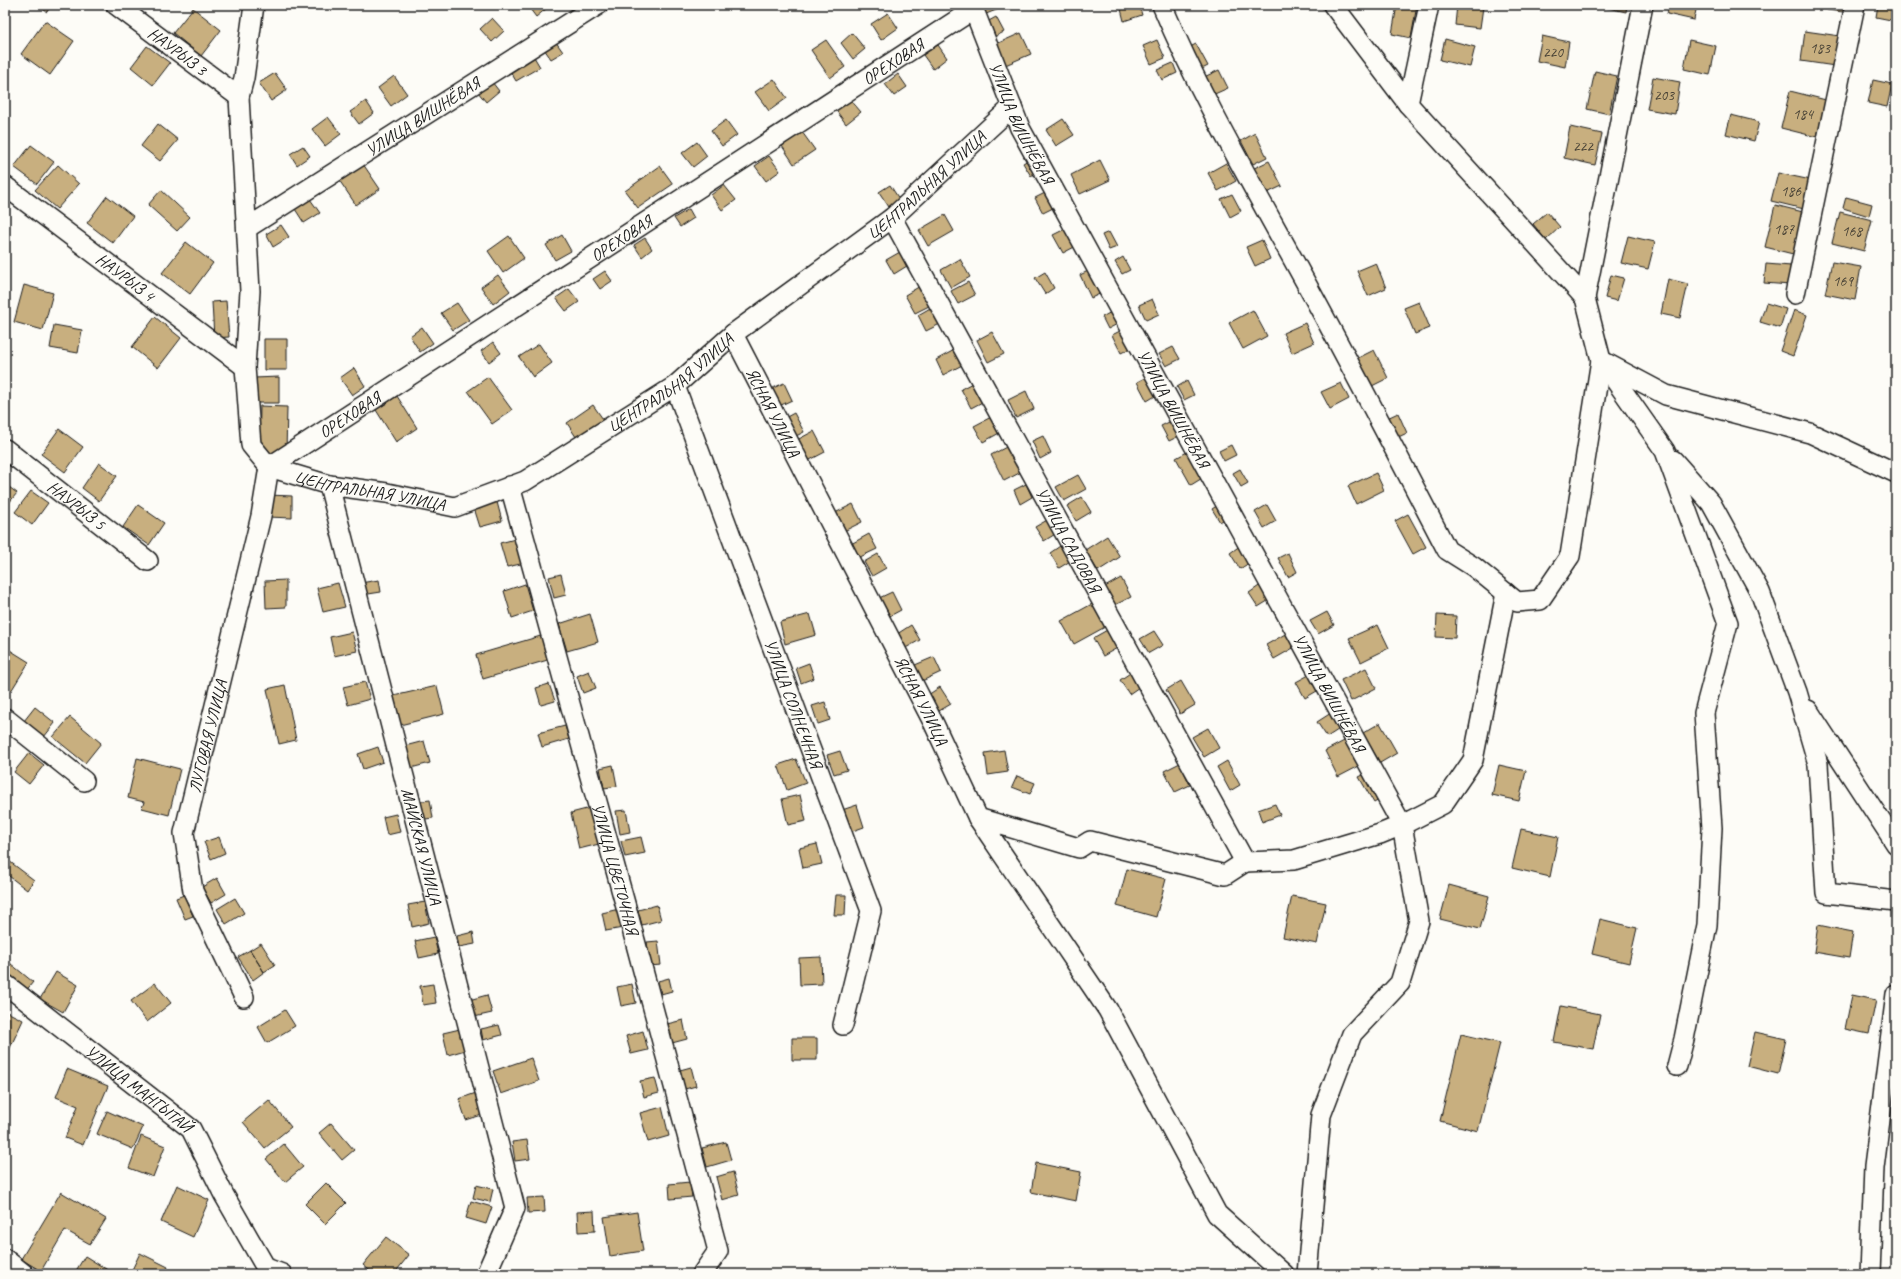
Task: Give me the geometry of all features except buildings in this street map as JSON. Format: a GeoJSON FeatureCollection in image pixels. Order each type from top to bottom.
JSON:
{"type":"FeatureCollection","features":[{"type":"Feature","properties":{"kind":"street","name":"НАУРЫЗ 3"},"geometry":{"type":"LineString","coordinates":[[116,5],[239,97]]}},
{"type":"Feature","properties":{"kind":"street"},"geometry":{"type":"LineString","coordinates":[[254,5],[244,78],[239,97],[250,291],[245,367],[251,445],[269,467]]}},
{"type":"Feature","properties":{"kind":"street","name":"УЛИЦА ВИШНЁВАЯ"},"geometry":{"type":"LineString","coordinates":[[247,228],[598,5]]}},
{"type":"Feature","properties":{"kind":"street"},"geometry":{"type":"LineString","coordinates":[[1162,5],[1181,49],[1232,148],[1309,289],[1447,550],[1474,567],[1517,602],[1540,600],[1570,556],[1602,360]]}},
{"type":"Feature","properties":{"kind":"street"},"geometry":{"type":"LineString","coordinates":[[1333,5],[1408,104],[1585,298]]}},
{"type":"Feature","properties":{"kind":"street"},"geometry":{"type":"LineString","coordinates":[[1408,104],[1429,5]]}},
{"type":"Feature","properties":{"kind":"street"},"geometry":{"type":"LineString","coordinates":[[1643,5],[1585,298],[1602,360],[1665,451],[1710,503],[1760,592],[1797,692],[1818,764],[1826,893],[1896,901]]}},
{"type":"Feature","properties":{"kind":"street"},"geometry":{"type":"LineString","coordinates":[[1796,294],[1855,5]]}},
{"type":"Feature","properties":{"kind":"street","name":"УЛИЦА ВИШНЁВАЯ"},"geometry":{"type":"LineString","coordinates":[[973,7],[1020,128],[1402,825],[1419,921],[1400,984],[1352,1034],[1321,1115],[1307,1274]]}},
{"type":"Feature","properties":{"kind":"street","name":"ОРЕХОВАЯ"},"geometry":{"type":"LineString","coordinates":[[269,467],[973,7]]}},
{"type":"Feature","properties":{"kind":"street","name":"ЦЕНТРАЛЬНАЯ УЛИЦА"},"geometry":{"type":"LineString","coordinates":[[269,467],[329,485],[387,493],[455,507],[525,480],[675,386],[733,334],[892,218],[1012,106]]}},
{"type":"Feature","properties":{"kind":"street","name":"НАУРЫЗ 4"},"geometry":{"type":"LineString","coordinates":[[5,186],[245,367]]}},
{"type":"Feature","properties":{"kind":"street","name":"УЛИЦА САДОВАЯ"},"geometry":{"type":"LineString","coordinates":[[892,218],[1245,862]]}},
{"type":"Feature","properties":{"kind":"street","name":"ЯСНАЯ УЛИЦА"},"geometry":{"type":"LineString","coordinates":[[733,334],[934,724],[978,818],[1108,1010],[1217,1214],[1284,1274]]}},
{"type":"Feature","properties":{"kind":"street"},"geometry":{"type":"LineString","coordinates":[[1602,360],[1666,395],[1810,433],[1896,473]]}},
{"type":"Feature","properties":{"kind":"street","name":"УЛИЦА СОЛНЕЧНАЯ"},"geometry":{"type":"LineString","coordinates":[[675,386],[871,911],[843,1025]]}},
{"type":"Feature","properties":{"kind":"street","name":"НАУРЫЗ 5"},"geometry":{"type":"LineString","coordinates":[[5,449],[148,561]]}},
{"type":"Feature","properties":{"kind":"street"},"geometry":{"type":"LineString","coordinates":[[1665,451],[1728,623],[1704,713],[1712,828],[1707,925],[1684,1039],[1677,1066]]}},
{"type":"Feature","properties":{"kind":"street","name":"ЛУГОВАЯ УЛИЦА"},"geometry":{"type":"LineString","coordinates":[[244,997],[193,891],[184,833],[261,516],[269,467]]}},
{"type":"Feature","properties":{"kind":"street","name":"МАЙСКАЯ УЛИЦА"},"geometry":{"type":"LineString","coordinates":[[329,485],[514,1208],[486,1274]]}},
{"type":"Feature","properties":{"kind":"street","name":"УЛИЦА ЦВЕТОЧНАЯ"},"geometry":{"type":"LineString","coordinates":[[510,486],[629,918],[718,1251],[702,1274]]}},
{"type":"Feature","properties":{"kind":"street"},"geometry":{"type":"LineString","coordinates":[[978,818],[1079,848],[1090,841],[1225,875],[1245,862],[1294,860],[1380,834],[1402,825],[1443,804],[1473,760],[1506,593]]}},
{"type":"Feature","properties":{"kind":"street"},"geometry":{"type":"LineString","coordinates":[[1797,692],[1896,844]]}},
{"type":"Feature","properties":{"kind":"street"},"geometry":{"type":"LineString","coordinates":[[5,718],[84,781]]}},
{"type":"Feature","properties":{"kind":"street","name":"УЛИЦА МАНГЫТАЙ"},"geometry":{"type":"LineString","coordinates":[[5,984],[191,1129],[224,1195],[273,1272]]}},
{"type":"Feature","properties":{"kind":"street"},"geometry":{"type":"LineString","coordinates":[[1870,1274],[1874,1167],[1896,994]]}},
{"type":"Feature","properties":{"kind":"street"},"geometry":{"type":"LineString","coordinates":[[5,1260],[24,1274]]}}]}
